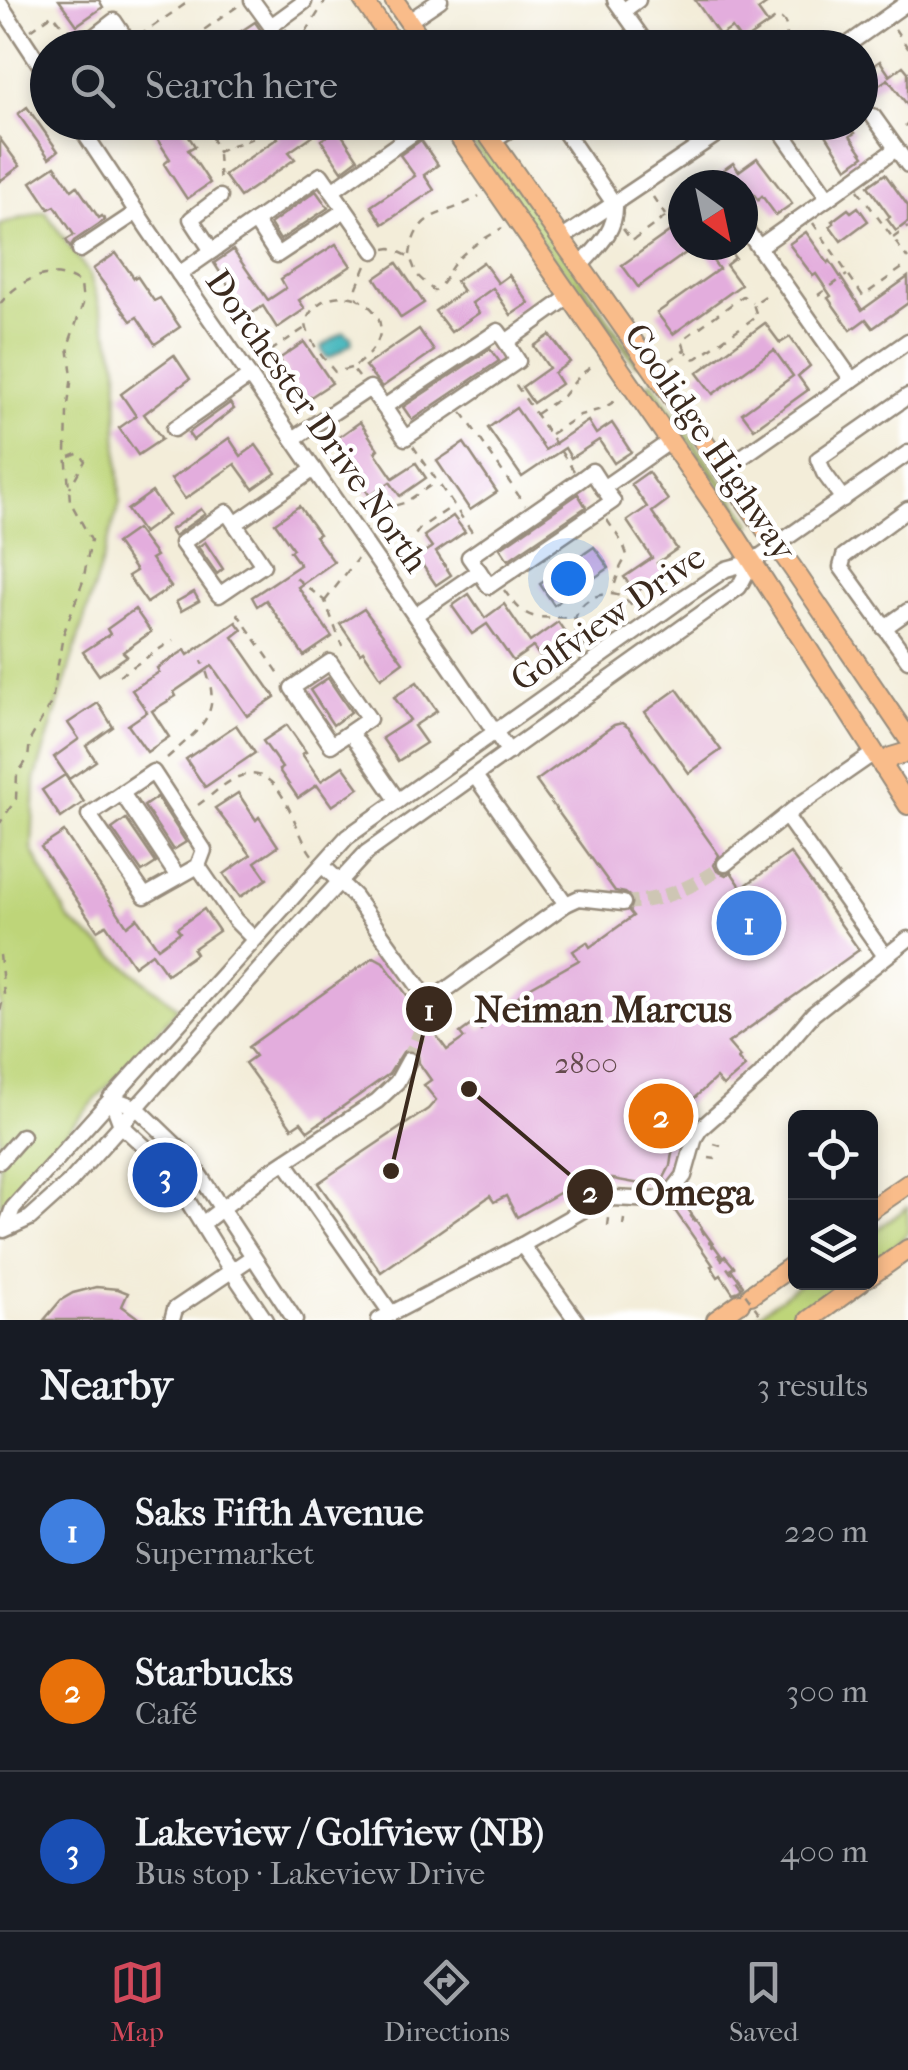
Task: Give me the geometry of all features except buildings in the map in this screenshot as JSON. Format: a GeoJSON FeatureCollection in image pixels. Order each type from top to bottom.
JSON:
{"type":"FeatureCollection","features":[{"type":"Feature","properties":{"kind":"main road"},"geometry":{"type":"LineString","coordinates":[[368,7],[387,4],[400,9],[415,30]]}},
{"type":"Feature","properties":{"kind":"main road"},"geometry":{"type":"LineString","coordinates":[[368,7],[384,30]]}},
{"type":"Feature","properties":{"kind":"main road","name":"Coolidge Highway"},"geometry":{"type":"LineString","coordinates":[[462,140],[795,626],[908,804]]}},
{"type":"Feature","properties":{"kind":"main road","name":"Coolidge Highway"},"geometry":{"type":"LineString","coordinates":[[492,141],[908,740]]}},
{"type":"Feature","properties":{"kind":"main road"},"geometry":{"type":"LineString","coordinates":[[622,370],[634,378],[650,367]]}},
{"type":"Feature","properties":{"kind":"main road"},"geometry":{"type":"LineString","coordinates":[[879,760],[892,756],[908,740]]}},
{"type":"Feature","properties":{"kind":"main road"},"geometry":{"type":"LineString","coordinates":[[878,1205],[908,1184]]}},
{"type":"Feature","properties":{"kind":"main road"},"geometry":{"type":"LineString","coordinates":[[878,1270],[908,1249]]}},
{"type":"Feature","properties":{"kind":"main road"},"geometry":{"type":"LineString","coordinates":[[716,1320],[744,1306],[788,1270]]}},
{"type":"Feature","properties":{"kind":"main road"},"geometry":{"type":"LineString","coordinates":[[809,1320],[850,1290]]}},
{"type":"Feature","properties":{"kind":"street"},"geometry":{"type":"LineString","coordinates":[[250,0],[270,26],[303,0]]}},
{"type":"Feature","properties":{"kind":"street"},"geometry":{"type":"LineString","coordinates":[[400,9],[440,0]]}},
{"type":"Feature","properties":{"kind":"street"},"geometry":{"type":"LineString","coordinates":[[637,30],[619,5],[638,0]]}},
{"type":"Feature","properties":{"kind":"street"},"geometry":{"type":"LineString","coordinates":[[868,30],[908,2]]}},
{"type":"Feature","properties":{"kind":"street"},"geometry":{"type":"LineString","coordinates":[[0,4],[30,50]]}},
{"type":"Feature","properties":{"kind":"street"},"geometry":{"type":"LineString","coordinates":[[102,30],[114,21],[120,30]]}},
{"type":"Feature","properties":{"kind":"street"},"geometry":{"type":"LineString","coordinates":[[878,123],[908,165]]}},
{"type":"Feature","properties":{"kind":"street","name":"Dorchester Drive North"},"geometry":{"type":"LineString","coordinates":[[89,140],[509,752]]}},
{"type":"Feature","properties":{"kind":"street"},"geometry":{"type":"LineString","coordinates":[[332,191],[403,140]]}},
{"type":"Feature","properties":{"kind":"street"},"geometry":{"type":"LineString","coordinates":[[570,140],[615,205],[616,220],[580,266]]}},
{"type":"Feature","properties":{"kind":"street"},"geometry":{"type":"LineString","coordinates":[[562,239],[709,140]]}},
{"type":"Feature","properties":{"kind":"street"},"geometry":{"type":"LineString","coordinates":[[788,140],[828,198]]}},
{"type":"Feature","properties":{"kind":"street"},"geometry":{"type":"LineString","coordinates":[[852,380],[758,247],[896,149]]}},
{"type":"Feature","properties":{"kind":"street"},"geometry":{"type":"LineString","coordinates":[[179,274],[321,175],[374,251]]}},
{"type":"Feature","properties":{"kind":"street"},"geometry":{"type":"LineString","coordinates":[[212,251],[191,219],[220,197]]}},
{"type":"Feature","properties":{"kind":"street"},"geometry":{"type":"LineString","coordinates":[[255,221],[277,254],[345,210]]}},
{"type":"Feature","properties":{"kind":"street"},"geometry":{"type":"LineString","coordinates":[[80,250],[137,212]]}},
{"type":"Feature","properties":{"kind":"street"},"geometry":{"type":"LineString","coordinates":[[506,342],[570,296]]}},
{"type":"Feature","properties":{"kind":"street"},"geometry":{"type":"LineString","coordinates":[[294,439],[370,388],[384,408],[405,438],[518,360],[498,331],[384,408]]}},
{"type":"Feature","properties":{"kind":"street"},"geometry":{"type":"LineString","coordinates":[[722,471],[908,341]]}},
{"type":"Feature","properties":{"kind":"street"},"geometry":{"type":"LineString","coordinates":[[174,428],[250,376]]}},
{"type":"Feature","properties":{"kind":"street"},"geometry":{"type":"LineString","coordinates":[[843,499],[818,460],[908,396]]}},
{"type":"Feature","properties":{"kind":"street"},"geometry":{"type":"LineString","coordinates":[[604,488],[669,442]]}},
{"type":"Feature","properties":{"kind":"street"},"geometry":{"type":"LineString","coordinates":[[752,562],[908,454]]}},
{"type":"Feature","properties":{"kind":"street"},"geometry":{"type":"LineString","coordinates":[[234,524],[314,469]]}},
{"type":"Feature","properties":{"kind":"street"},"geometry":{"type":"LineString","coordinates":[[592,471],[604,488],[613,502],[489,586],[468,556],[592,471]]}},
{"type":"Feature","properties":{"kind":"street"},"geometry":{"type":"LineString","coordinates":[[908,509],[844,556],[841,567],[908,660]]}},
{"type":"Feature","properties":{"kind":"street"},"geometry":{"type":"LineString","coordinates":[[226,512],[234,524],[263,565],[219,595],[182,543],[226,512]]}},
{"type":"Feature","properties":{"kind":"street","name":"Golfview Drive"},"geometry":{"type":"LineString","coordinates":[[3,1230],[13,1208],[254,939],[318,861],[726,568],[752,562]]}},
{"type":"Feature","properties":{"kind":"street","name":"Golfview Drive"},"geometry":{"type":"LineString","coordinates":[[3,1230],[30,1218],[70,1182],[366,854],[739,587],[752,562]]}},
{"type":"Feature","properties":{"kind":"street"},"geometry":{"type":"LineString","coordinates":[[415,615],[479,572]]}},
{"type":"Feature","properties":{"kind":"street"},"geometry":{"type":"LineString","coordinates":[[884,628],[908,611]]}},
{"type":"Feature","properties":{"kind":"street"},"geometry":{"type":"LineString","coordinates":[[330,662],[369,719],[350,732],[331,745],[292,688],[330,662]]}},
{"type":"Feature","properties":{"kind":"street"},"geometry":{"type":"LineString","coordinates":[[350,732],[398,802]]}},
{"type":"Feature","properties":{"kind":"street"},"geometry":{"type":"LineString","coordinates":[[725,864],[786,816],[879,760]]}},
{"type":"Feature","properties":{"kind":"street"},"geometry":{"type":"LineString","coordinates":[[152,772],[204,850],[198,866],[145,896],[89,815],[122,793],[152,772]]}},
{"type":"Feature","properties":{"kind":"street"},"geometry":{"type":"LineString","coordinates":[[475,776],[566,904]]}},
{"type":"Feature","properties":{"kind":"street"},"geometry":{"type":"LineString","coordinates":[[122,793],[178,878]]}},
{"type":"Feature","properties":{"kind":"street"},"geometry":{"type":"LineString","coordinates":[[786,816],[885,956]]}},
{"type":"Feature","properties":{"kind":"street"},"geometry":{"type":"LineString","coordinates":[[318,861],[363,908],[431,1004]]}},
{"type":"Feature","properties":{"kind":"street"},"geometry":{"type":"LineString","coordinates":[[198,866],[235,920],[254,939]]}},
{"type":"Feature","properties":{"kind":"street"},"geometry":{"type":"LineString","coordinates":[[425,1019],[440,994],[566,904],[579,898],[624,903]]}},
{"type":"Feature","properties":{"kind":"street"},"geometry":{"type":"LineString","coordinates":[[285,1162],[385,1317],[599,1201],[673,1196],[700,1129],[759,1078],[813,1014],[908,939]]}},
{"type":"Feature","properties":{"kind":"street"},"geometry":{"type":"LineString","coordinates":[[202,1224],[384,1096],[409,1060]]}},
{"type":"Feature","properties":{"kind":"street"},"geometry":{"type":"LineString","coordinates":[[111,1098],[136,1107],[187,1156],[295,1320]]}},
{"type":"Feature","properties":{"kind":"street"},"geometry":{"type":"LineString","coordinates":[[111,1098],[121,1125],[167,1170],[265,1320]]}},
{"type":"Feature","properties":{"kind":"street"},"geometry":{"type":"LineString","coordinates":[[0,1160],[22,1136]]}},
{"type":"Feature","properties":{"kind":"street"},"geometry":{"type":"LineString","coordinates":[[522,1245],[576,1320]]}},
{"type":"Feature","properties":{"kind":"street"},"geometry":{"type":"LineString","coordinates":[[173,1314],[252,1257]]}},
{"type":"Feature","properties":{"kind":"path"},"geometry":{"type":"LineString","coordinates":[[151,30],[191,0]]}},
{"type":"Feature","properties":{"kind":"path"},"geometry":{"type":"LineString","coordinates":[[205,30],[250,0]]}},
{"type":"Feature","properties":{"kind":"path"},"geometry":{"type":"LineString","coordinates":[[307,30],[326,0]]}},
{"type":"Feature","properties":{"kind":"path"},"geometry":{"type":"LineString","coordinates":[[31,30],[53,14],[65,30]]}},
{"type":"Feature","properties":{"kind":"path"},"geometry":{"type":"LineString","coordinates":[[768,24],[778,17],[787,30]]}},
{"type":"Feature","properties":{"kind":"path"},"geometry":{"type":"LineString","coordinates":[[895,29],[908,48]]}},
{"type":"Feature","properties":{"kind":"path"},"geometry":{"type":"LineString","coordinates":[[213,140],[218,152],[220,197]]}},
{"type":"Feature","properties":{"kind":"path"},"geometry":{"type":"LineString","coordinates":[[218,152],[246,140]]}},
{"type":"Feature","properties":{"kind":"path"},"geometry":{"type":"LineString","coordinates":[[806,213],[862,296],[908,262],[852,181]]}},
{"type":"Feature","properties":{"kind":"path"},"geometry":{"type":"LineString","coordinates":[[478,196],[426,219],[417,228],[410,258],[417,275],[434,291],[440,288],[461,256],[502,228]]}},
{"type":"Feature","properties":{"kind":"path"},"geometry":{"type":"LineString","coordinates":[[623,228],[632,240],[666,216],[652,197]]}},
{"type":"Feature","properties":{"kind":"path"},"geometry":{"type":"LineString","coordinates":[[892,238],[908,227]]}},
{"type":"Feature","properties":{"kind":"path"},"geometry":{"type":"LineString","coordinates":[[357,298],[364,266],[374,251],[391,248],[410,258]]}},
{"type":"Feature","properties":{"kind":"path"},"geometry":{"type":"LineString","coordinates":[[0,304],[9,292],[52,273],[70,275],[81,284],[83,304],[68,346],[72,376],[67,459],[70,502],[91,540],[83,581],[63,635],[52,701],[35,726],[28,759],[17,774],[16,799],[0,823]]}},
{"type":"Feature","properties":{"kind":"path"},"geometry":{"type":"LineString","coordinates":[[818,295],[848,274]]}},
{"type":"Feature","properties":{"kind":"path"},"geometry":{"type":"LineString","coordinates":[[752,304],[770,293]]}},
{"type":"Feature","properties":{"kind":"path"},"geometry":{"type":"LineString","coordinates":[[742,296],[752,304],[757,316],[697,358],[693,359],[685,350],[682,340],[742,296]]}},
{"type":"Feature","properties":{"kind":"path"},"geometry":{"type":"LineString","coordinates":[[330,298],[357,298],[379,320],[380,341],[352,368],[335,372],[306,321],[313,310],[330,298]]}},
{"type":"Feature","properties":{"kind":"path"},"geometry":{"type":"LineString","coordinates":[[258,360],[306,327]]}},
{"type":"Feature","properties":{"kind":"path"},"geometry":{"type":"LineString","coordinates":[[669,362],[685,350]]}},
{"type":"Feature","properties":{"kind":"path"},"geometry":{"type":"LineString","coordinates":[[536,415],[563,396],[580,374],[596,364]]}},
{"type":"Feature","properties":{"kind":"path"},"geometry":{"type":"LineString","coordinates":[[352,368],[357,375]]}},
{"type":"Feature","properties":{"kind":"path"},"geometry":{"type":"LineString","coordinates":[[516,386],[571,466]]}},
{"type":"Feature","properties":{"kind":"path"},"geometry":{"type":"LineString","coordinates":[[550,436],[580,415],[602,410],[620,398]]}},
{"type":"Feature","properties":{"kind":"path"},"geometry":{"type":"LineString","coordinates":[[466,418],[521,500]]}},
{"type":"Feature","properties":{"kind":"path"},"geometry":{"type":"LineString","coordinates":[[417,451],[473,533]]}},
{"type":"Feature","properties":{"kind":"path"},"geometry":{"type":"LineString","coordinates":[[67,459],[80,453],[85,460],[69,488]]}},
{"type":"Feature","properties":{"kind":"path"},"geometry":{"type":"LineString","coordinates":[[366,517],[404,503],[438,481]]}},
{"type":"Feature","properties":{"kind":"path"},"geometry":{"type":"LineString","coordinates":[[394,558],[420,528],[454,506]]}},
{"type":"Feature","properties":{"kind":"path"},"geometry":{"type":"LineString","coordinates":[[610,525],[627,556],[612,594]]}},
{"type":"Feature","properties":{"kind":"path"},"geometry":{"type":"LineString","coordinates":[[325,602],[357,559]]}},
{"type":"Feature","properties":{"kind":"path"},"geometry":{"type":"LineString","coordinates":[[296,578],[325,602],[342,646]]}},
{"type":"Feature","properties":{"kind":"path"},"geometry":{"type":"LineString","coordinates":[[588,653],[576,632],[575,618],[593,596],[612,594],[626,600],[642,615]]}},
{"type":"Feature","properties":{"kind":"path"},"geometry":{"type":"LineString","coordinates":[[508,595],[521,611],[534,618],[575,618]]}},
{"type":"Feature","properties":{"kind":"path"},"geometry":{"type":"LineString","coordinates":[[237,613],[280,675]]}},
{"type":"Feature","properties":{"kind":"path"},"geometry":{"type":"LineString","coordinates":[[119,676],[172,640]]}},
{"type":"Feature","properties":{"kind":"path"},"geometry":{"type":"LineString","coordinates":[[166,758],[206,720],[212,704],[212,689],[202,661]]}},
{"type":"Feature","properties":{"kind":"path"},"geometry":{"type":"LineString","coordinates":[[198,805],[236,778],[250,774],[267,778],[286,801],[298,834],[318,861]]}},
{"type":"Feature","properties":{"kind":"path"},"geometry":{"type":"LineString","coordinates":[[0,955],[4,994],[0,1012]]}},
{"type":"Feature","properties":{"kind":"path"},"geometry":{"type":"LineString","coordinates":[[714,1144],[721,1146]]}},
{"type":"Feature","properties":{"kind":"path"},"geometry":{"type":"LineString","coordinates":[[710,1158],[716,1159]]}},
{"type":"Feature","properties":{"kind":"path"},"geometry":{"type":"LineString","coordinates":[[673,1196],[764,1320]]}},
{"type":"Feature","properties":{"kind":"path"},"geometry":{"type":"LineString","coordinates":[[608,1226],[610,1218]]}},
{"type":"Feature","properties":{"kind":"path"},"geometry":{"type":"LineString","coordinates":[[623,1226],[624,1219]]}},
{"type":"Feature","properties":{"kind":"green space"},"geometry":{"type":"Polygon","coordinates":[[[470,140],[484,140],[638,364],[551,255],[470,140]]]}},
{"type":"Feature","properties":{"kind":"green space"},"geometry":{"type":"Polygon","coordinates":[[[45,211],[90,275],[118,366],[120,502],[35,780],[32,850],[69,920],[178,1008],[0,1206],[0,225],[45,211]]]}},
{"type":"Feature","properties":{"kind":"green space"},"geometry":{"type":"Polygon","coordinates":[[[652,382],[752,524],[748,527],[688,441],[643,387],[652,382]]]}},
{"type":"Feature","properties":{"kind":"green space"},"geometry":{"type":"Polygon","coordinates":[[[908,1207],[908,1233],[878,1258],[878,1229],[908,1207]]]}},
{"type":"Feature","properties":{"kind":"green space"},"geometry":{"type":"Polygon","coordinates":[[[791,1290],[833,1290],[790,1320],[754,1320],[791,1290]]]}},
{"type":"Feature","properties":{"kind":"water"},"geometry":{"type":"Polygon","coordinates":[[[344,332],[352,343],[329,358],[325,356],[321,347],[344,332]]]}},
{"type":"Feature","properties":{"kind":"tunnel"},"geometry":{"type":"LineString","coordinates":[[623,903],[677,891],[725,864]]}},
{"type":"Feature","properties":{"kind":"tunnel"},"geometry":{"type":"LineString","coordinates":[[409,1060],[425,1019]]}},
{"type":"Feature","properties":{"kind":"place","name":"Saks Fifth Avenue"},"geometry":{"type":"Point","coordinates":[749,923]}},
{"type":"Feature","properties":{"kind":"place","name":"Omega"},"geometry":{"type":"Point","coordinates":[469,1089]}},
{"type":"Feature","properties":{"kind":"place","name":"Starbucks"},"geometry":{"type":"Point","coordinates":[661,1116]}},
{"type":"Feature","properties":{"kind":"place","name":"Neiman Marcus"},"geometry":{"type":"Point","coordinates":[391,1171]}},
{"type":"Feature","properties":{"kind":"place","name":"Lakeview / Golfview (NB)"},"geometry":{"type":"Point","coordinates":[165,1175]}}]}
